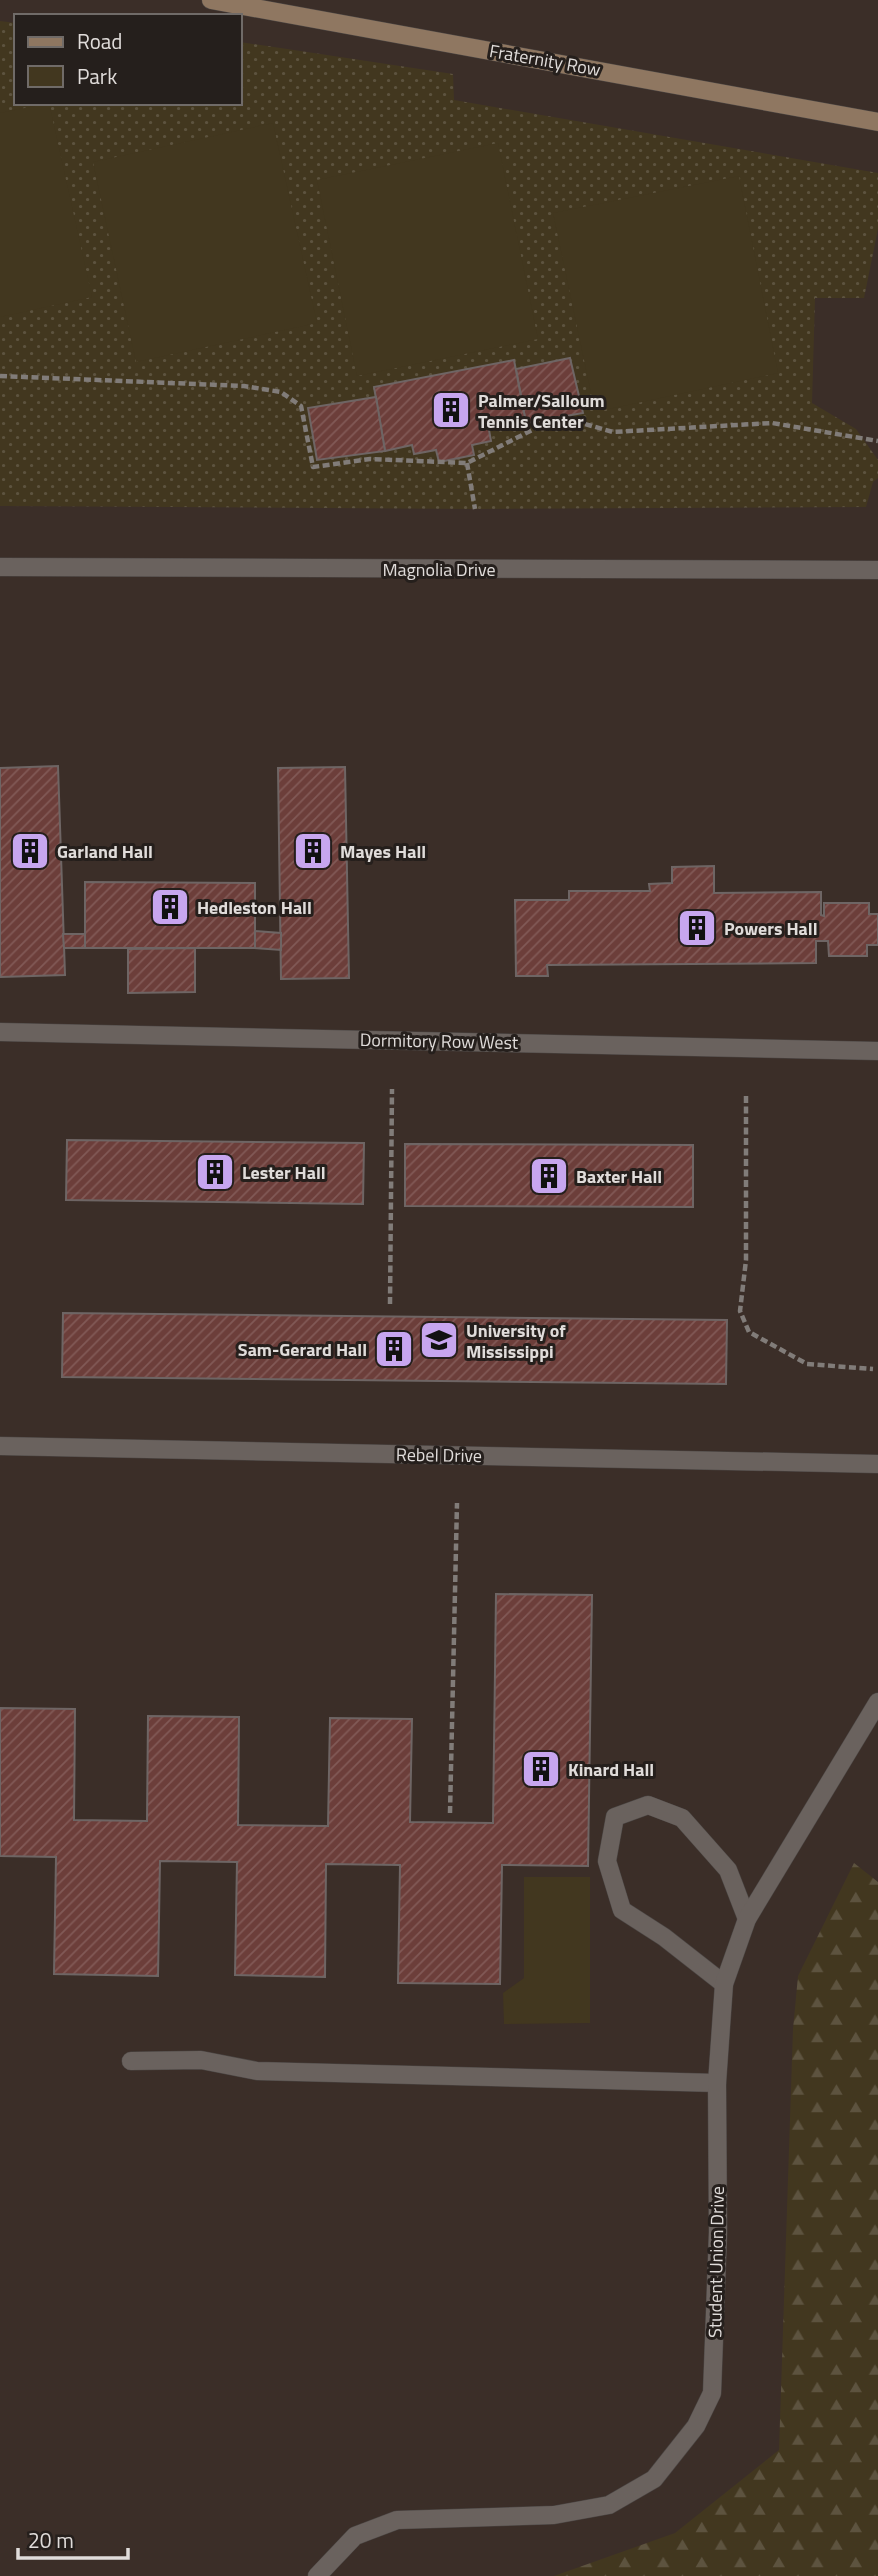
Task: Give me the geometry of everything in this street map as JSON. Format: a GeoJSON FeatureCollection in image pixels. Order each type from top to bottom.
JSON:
{"type":"FeatureCollection","features":[{"type":"Feature","properties":{"kind":"street","name":"Fraternity Row"},"geometry":{"type":"LineString","coordinates":[[211,0],[301,8],[878,122]]}},
{"type":"Feature","properties":{"kind":"street","name":"Magnolia Drive"},"geometry":{"type":"LineString","coordinates":[[0,567],[878,570]]}},
{"type":"Feature","properties":{"kind":"street","name":"Dormitory Row West"},"geometry":{"type":"LineString","coordinates":[[0,1032],[878,1051]]}},
{"type":"Feature","properties":{"kind":"street","name":"Rebel Drive"},"geometry":{"type":"LineString","coordinates":[[0,1446],[878,1464]]}},
{"type":"Feature","properties":{"kind":"street","name":"Student Union Drive"},"geometry":{"type":"LineString","coordinates":[[317,2576],[355,2536],[397,2520],[554,2515],[609,2505],[654,2479],[696,2426],[712,2393],[718,2232],[717,2083],[724,1984],[747,1919],[878,1702]]}},
{"type":"Feature","properties":{"kind":"street"},"geometry":{"type":"LineString","coordinates":[[724,1984],[664,1937],[622,1910],[607,1861],[615,1817],[648,1805],[682,1818],[728,1870],[747,1919]]}},
{"type":"Feature","properties":{"kind":"street"},"geometry":{"type":"LineString","coordinates":[[131,2062],[201,2060],[257,2071],[717,2083]]}},
{"type":"Feature","properties":{"kind":"path"},"geometry":{"type":"LineString","coordinates":[[0,376],[244,386],[281,392],[301,406],[313,467],[370,459],[467,463],[538,427],[571,420],[613,432],[772,423],[878,441]]}},
{"type":"Feature","properties":{"kind":"path"},"geometry":{"type":"LineString","coordinates":[[467,463],[475,509]]}},
{"type":"Feature","properties":{"kind":"path"},"geometry":{"type":"LineString","coordinates":[[390,1304],[392,1089]]}},
{"type":"Feature","properties":{"kind":"path"},"geometry":{"type":"LineString","coordinates":[[746,1096],[746,1260],[740,1311],[749,1332],[807,1364],[873,1369]]}},
{"type":"Feature","properties":{"kind":"path"},"geometry":{"type":"LineString","coordinates":[[450,1813],[457,1503]]}},
{"type":"Feature","properties":{"kind":"shaded area","name":"University of Mississippi"},"geometry":{"type":"Polygon","coordinates":[[[0,0],[878,0],[878,2576],[0,2576],[0,0]]]}},
{"type":"Feature","properties":{"kind":"green space"},"geometry":{"type":"Polygon","coordinates":[[[0,21],[14,23],[14,105],[242,105],[242,42],[453,74],[454,100],[878,173],[878,229],[864,298],[815,298],[812,403],[856,429],[878,460],[878,478],[873,482],[866,507],[475,509],[0,506],[0,21]]]}},
{"type":"Feature","properties":{"kind":"green space"},"geometry":{"type":"Polygon","coordinates":[[[49,105],[92,297],[0,317],[0,113],[49,105]]]}},
{"type":"Feature","properties":{"kind":"green space"},"geometry":{"type":"Polygon","coordinates":[[[273,123],[317,323],[136,362],[93,162],[273,123]]]}},
{"type":"Feature","properties":{"kind":"green space"},"geometry":{"type":"Polygon","coordinates":[[[498,143],[538,339],[357,376],[317,180],[498,143]]]}},
{"type":"Feature","properties":{"kind":"green space"},"geometry":{"type":"Polygon","coordinates":[[[739,176],[778,373],[595,412],[553,213],[739,176]]]}},
{"type":"Feature","properties":{"kind":"green space"},"geometry":{"type":"Polygon","coordinates":[[[854,1863],[878,1882],[878,2576],[554,2576],[675,2533],[779,2450],[793,2029],[798,1976],[854,1863]]]}},
{"type":"Feature","properties":{"kind":"green space"},"geometry":{"type":"Polygon","coordinates":[[[524,1877],[590,1877],[590,2023],[504,2024],[503,1993],[524,1978],[524,1877]]]}},
{"type":"Feature","properties":{"kind":"building"},"geometry":{"type":"Polygon","coordinates":[[[570,358],[583,413],[526,423],[516,369],[570,358]]]}},
{"type":"Feature","properties":{"kind":"building","name":"Palmer/Salloum Tennis Center"},"geometry":{"type":"Polygon","coordinates":[[[514,360],[526,423],[489,430],[491,441],[472,445],[474,455],[439,462],[436,450],[414,454],[412,445],[385,451],[374,387],[514,360]]]}},
{"type":"Feature","properties":{"kind":"building"},"geometry":{"type":"Polygon","coordinates":[[[376,397],[385,451],[317,460],[308,408],[376,397]]]}},
{"type":"Feature","properties":{"kind":"building","name":"Garland Hall"},"geometry":{"type":"Polygon","coordinates":[[[58,766],[65,975],[0,977],[0,768],[58,766]]]}},
{"type":"Feature","properties":{"kind":"building","name":"Mayes Hall"},"geometry":{"type":"Polygon","coordinates":[[[345,767],[349,978],[281,979],[278,768],[345,767]]]}},
{"type":"Feature","properties":{"kind":"building","name":"Powers Hall"},"geometry":{"type":"Polygon","coordinates":[[[714,866],[714,893],[821,892],[821,915],[824,916],[824,903],[869,903],[869,914],[878,914],[878,945],[867,945],[867,956],[829,956],[828,941],[816,941],[816,963],[547,965],[548,976],[516,976],[515,900],[569,900],[569,891],[650,891],[649,884],[672,883],[672,867],[714,866]]]}},
{"type":"Feature","properties":{"kind":"building","name":"Hedleston Hall"},"geometry":{"type":"Polygon","coordinates":[[[85,882],[255,883],[255,948],[85,948],[85,882]]]}},
{"type":"Feature","properties":{"kind":"building"},"geometry":{"type":"Polygon","coordinates":[[[255,931],[281,933],[281,950],[255,948],[255,931]]]}},
{"type":"Feature","properties":{"kind":"building"},"geometry":{"type":"Polygon","coordinates":[[[63,934],[85,934],[85,948],[64,948],[63,934]]]}},
{"type":"Feature","properties":{"kind":"building"},"geometry":{"type":"Polygon","coordinates":[[[195,948],[195,992],[128,993],[128,949],[195,948]]]}},
{"type":"Feature","properties":{"kind":"building","name":"Lester Hall"},"geometry":{"type":"Polygon","coordinates":[[[67,1140],[364,1143],[363,1204],[66,1200],[67,1140]]]}},
{"type":"Feature","properties":{"kind":"building","name":"Baxter Hall"},"geometry":{"type":"Polygon","coordinates":[[[405,1144],[693,1145],[693,1207],[405,1206],[405,1144]]]}},
{"type":"Feature","properties":{"kind":"building","name":"Sam-Gerard Hall"},"geometry":{"type":"Polygon","coordinates":[[[63,1313],[727,1320],[726,1384],[62,1377],[63,1313]]]}},
{"type":"Feature","properties":{"kind":"building","name":"Kinard Hall"},"geometry":{"type":"Polygon","coordinates":[[[496,1594],[592,1595],[588,1866],[502,1865],[500,1984],[398,1983],[400,1865],[326,1864],[325,1977],[235,1975],[237,1862],[160,1861],[158,1976],[54,1974],[56,1857],[0,1856],[0,1708],[75,1709],[74,1820],[147,1821],[148,1716],[239,1717],[238,1825],[328,1826],[330,1718],[412,1719],[410,1822],[493,1823],[496,1594]]]}},
{"type":"Feature","properties":{"kind":"place","name":"Palmer/Salloum Tennis Center"},"geometry":{"type":"Point","coordinates":[451,410]}},
{"type":"Feature","properties":{"kind":"place","name":"Garland Hall"},"geometry":{"type":"Point","coordinates":[30,851]}},
{"type":"Feature","properties":{"kind":"place","name":"Mayes Hall"},"geometry":{"type":"Point","coordinates":[313,851]}},
{"type":"Feature","properties":{"kind":"place","name":"Hedleston Hall"},"geometry":{"type":"Point","coordinates":[170,907]}},
{"type":"Feature","properties":{"kind":"place","name":"Powers Hall"},"geometry":{"type":"Point","coordinates":[697,928]}},
{"type":"Feature","properties":{"kind":"place","name":"Lester Hall"},"geometry":{"type":"Point","coordinates":[215,1172]}},
{"type":"Feature","properties":{"kind":"place","name":"Baxter Hall"},"geometry":{"type":"Point","coordinates":[549,1176]}},
{"type":"Feature","properties":{"kind":"place","name":"University of Mississippi"},"geometry":{"type":"Point","coordinates":[439,1340]}},
{"type":"Feature","properties":{"kind":"place","name":"Sam-Gerard Hall"},"geometry":{"type":"Point","coordinates":[394,1349]}},
{"type":"Feature","properties":{"kind":"place","name":"Kinard Hall"},"geometry":{"type":"Point","coordinates":[541,1769]}}]}
